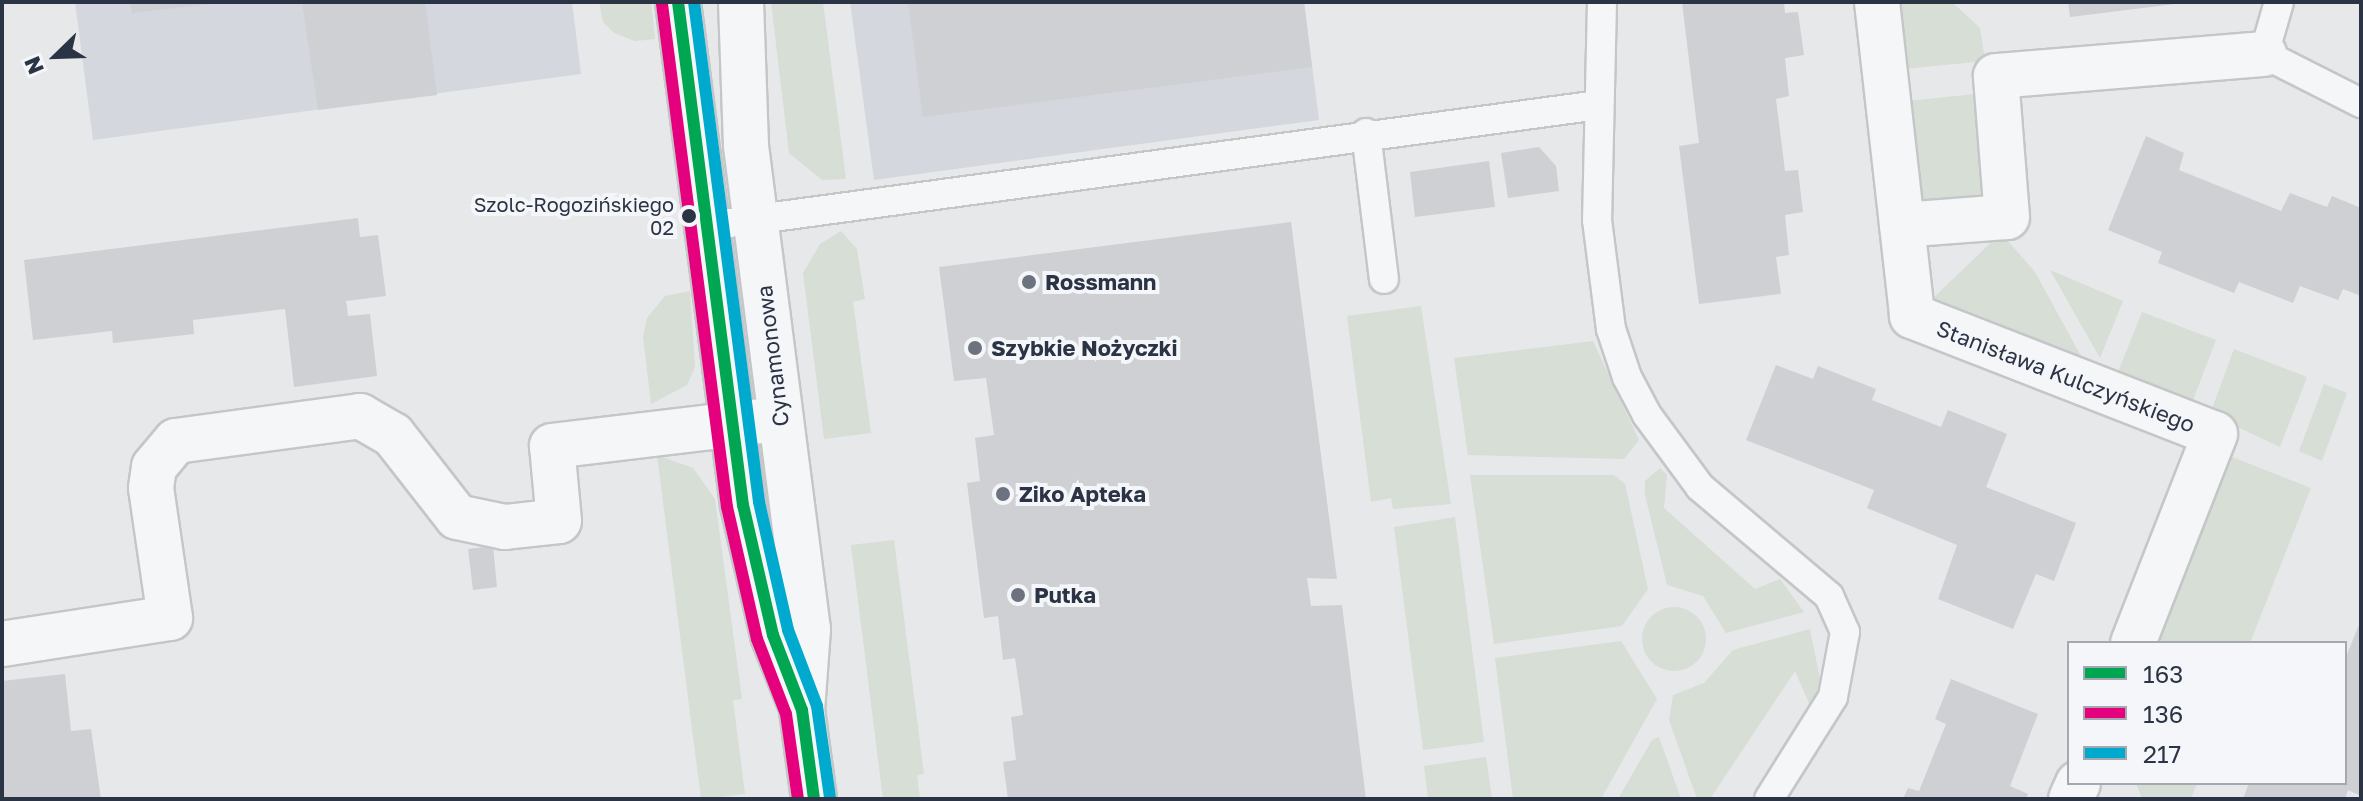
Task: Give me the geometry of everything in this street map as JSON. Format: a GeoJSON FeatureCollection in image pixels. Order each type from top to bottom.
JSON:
{"type":"FeatureCollection","features":[{"type":"Feature","properties":{"kind":"street","name":"Cynamonowa"},"geometry":{"type":"LineString","coordinates":[[678,2],[731,426],[773,635],[802,710]]}},
{"type":"Feature","properties":{"kind":"street","name":"Cynamonowa"},"geometry":{"type":"LineString","coordinates":[[741,2],[756,220],[808,629],[802,710],[814,799]]}},
{"type":"Feature","properties":{"kind":"street","name":"Stanisława Kulczyńskiego"},"geometry":{"type":"LineString","coordinates":[[1877,2],[1912,316],[2215,434],[2134,641]]}},
{"type":"Feature","properties":{"kind":"street"},"geometry":{"type":"LineString","coordinates":[[1902,225],[2007,217],[1996,76],[2264,54]]}},
{"type":"Feature","properties":{"kind":"street"},"geometry":{"type":"LineString","coordinates":[[2,644],[170,618],[151,488],[154,467],[176,441],[360,416],[393,435],[428,473],[457,517],[505,527],[559,521],[552,446],[780,419]]}},
{"type":"Feature","properties":{"kind":"lane"},"geometry":{"type":"LineString","coordinates":[[1602,2],[1597,220],[1611,329],[1627,377],[1647,415],[1700,487],[1829,596],[1845,632],[1833,697],[1769,799]]}},
{"type":"Feature","properties":{"kind":"lane"},"geometry":{"type":"LineString","coordinates":[[2279,2],[2264,54],[2361,103]]}},
{"type":"Feature","properties":{"kind":"lane"},"geometry":{"type":"LineString","coordinates":[[707,226],[1332,146],[1366,133],[1598,105]]}},
{"type":"Feature","properties":{"kind":"lane"},"geometry":{"type":"LineString","coordinates":[[1366,133],[1384,279]]}},
{"type":"Feature","properties":{"kind":"shaded area"},"geometry":{"type":"Polygon","coordinates":[[[75,2],[572,2],[581,74],[93,140],[75,2]]]}},
{"type":"Feature","properties":{"kind":"shaded area"},"geometry":{"type":"Polygon","coordinates":[[[599,2],[651,2],[655,39],[635,41],[614,33],[603,22],[599,2]]]}},
{"type":"Feature","properties":{"kind":"shaded area"},"geometry":{"type":"Polygon","coordinates":[[[771,2],[823,2],[846,179],[822,180],[789,153],[771,2]]]}},
{"type":"Feature","properties":{"kind":"shaded area"},"geometry":{"type":"Polygon","coordinates":[[[850,2],[1304,2],[1319,120],[874,180],[850,2]]]}},
{"type":"Feature","properties":{"kind":"shaded area"},"geometry":{"type":"Polygon","coordinates":[[[1896,2],[1952,2],[1980,28],[1985,61],[1904,69],[1896,2]]]}},
{"type":"Feature","properties":{"kind":"shaded area"},"geometry":{"type":"Polygon","coordinates":[[[1984,93],[1996,206],[1921,213],[1908,101],[1984,93]]]}},
{"type":"Feature","properties":{"kind":"shaded area"},"geometry":{"type":"Polygon","coordinates":[[[841,231],[857,249],[865,299],[853,302],[871,433],[824,439],[803,273],[820,244],[841,231]]]}},
{"type":"Feature","properties":{"kind":"shaded area"},"geometry":{"type":"Polygon","coordinates":[[[2001,233],[2035,272],[2088,369],[1929,302],[2001,233]]]}},
{"type":"Feature","properties":{"kind":"shaded area"},"geometry":{"type":"Polygon","coordinates":[[[2050,270],[2123,301],[2100,358],[2050,270]]]}},
{"type":"Feature","properties":{"kind":"shaded area"},"geometry":{"type":"Polygon","coordinates":[[[690,291],[695,367],[687,385],[651,404],[643,336],[647,318],[665,296],[690,291]]]}},
{"type":"Feature","properties":{"kind":"shaded area"},"geometry":{"type":"Polygon","coordinates":[[[1421,306],[1451,504],[1393,509],[1391,498],[1371,502],[1347,316],[1421,306]]]}},
{"type":"Feature","properties":{"kind":"shaded area"},"geometry":{"type":"Polygon","coordinates":[[[2142,312],[2216,340],[2190,408],[2116,377],[2142,312]]]}},
{"type":"Feature","properties":{"kind":"shaded area"},"geometry":{"type":"Polygon","coordinates":[[[1593,341],[1639,440],[1624,459],[1468,455],[1454,358],[1593,341]]]}},
{"type":"Feature","properties":{"kind":"shaded area"},"geometry":{"type":"Polygon","coordinates":[[[2234,349],[2307,377],[2280,447],[2210,414],[2234,349]]]}},
{"type":"Feature","properties":{"kind":"shaded area"},"geometry":{"type":"Polygon","coordinates":[[[2324,384],[2347,393],[2322,461],[2299,451],[2324,384]]]}},
{"type":"Feature","properties":{"kind":"shaded area"},"geometry":{"type":"Polygon","coordinates":[[[2222,453],[2311,488],[2251,641],[2149,641],[2222,453]]]}},
{"type":"Feature","properties":{"kind":"shaded area"},"geometry":{"type":"Polygon","coordinates":[[[657,455],[693,468],[715,499],[742,699],[733,700],[745,794],[701,799],[657,455]]]}},
{"type":"Feature","properties":{"kind":"shaded area"},"geometry":{"type":"Polygon","coordinates":[[[1660,468],[1667,475],[1664,508],[1755,589],[1780,579],[1804,612],[1726,633],[1703,596],[1667,585],[1645,495],[1645,481],[1660,468]]]}},
{"type":"Feature","properties":{"kind":"shaded area"},"geometry":{"type":"Polygon","coordinates":[[[1470,475],[1614,475],[1625,484],[1648,589],[1622,626],[1494,644],[1470,475]]]}},
{"type":"Feature","properties":{"kind":"shaded area"},"geometry":{"type":"Polygon","coordinates":[[[1455,517],[1484,742],[1423,750],[1394,527],[1455,517]]]}},
{"type":"Feature","properties":{"kind":"shaded area"},"geometry":{"type":"Polygon","coordinates":[[[894,540],[924,774],[917,775],[920,799],[883,799],[851,545],[894,540]]]}},
{"type":"Feature","properties":{"kind":"shaded area"},"geometry":{"type":"Polygon","coordinates":[[[1668,607],[1680,607],[1697,616],[1704,627],[1704,651],[1697,662],[1680,671],[1668,671],[1656,666],[1647,657],[1642,645],[1642,633],[1647,621],[1656,612],[1668,607]]]}},
{"type":"Feature","properties":{"kind":"shaded area"},"geometry":{"type":"Polygon","coordinates":[[[1810,629],[1820,679],[1812,710],[1795,671],[1710,799],[1697,799],[1669,720],[1673,695],[1704,683],[1733,650],[1810,629]]]}},
{"type":"Feature","properties":{"kind":"shaded area"},"geometry":{"type":"Polygon","coordinates":[[[1621,641],[1657,699],[1601,799],[1513,799],[1495,658],[1621,641]]]}},
{"type":"Feature","properties":{"kind":"shaded area"},"geometry":{"type":"Polygon","coordinates":[[[1659,737],[1681,799],[1618,799],[1652,740],[1659,737]]]}},
{"type":"Feature","properties":{"kind":"shaded area"},"geometry":{"type":"Polygon","coordinates":[[[1486,757],[1492,799],[1428,799],[1424,766],[1486,757]]]}},
{"type":"Feature","properties":{"kind":"shaded area"},"geometry":{"type":"Polygon","coordinates":[[[2137,785],[2196,785],[2191,799],[2142,799],[2137,785]]]}},
{"type":"Feature","properties":{"kind":"building"},"geometry":{"type":"Polygon","coordinates":[[[130,2],[209,2],[209,4],[132,13],[130,2]]]}},
{"type":"Feature","properties":{"kind":"building"},"geometry":{"type":"Polygon","coordinates":[[[302,2],[425,2],[437,95],[318,110],[302,2]]]}},
{"type":"Feature","properties":{"kind":"building"},"geometry":{"type":"Polygon","coordinates":[[[908,2],[1304,2],[1312,67],[923,117],[908,2]]]}},
{"type":"Feature","properties":{"kind":"building"},"geometry":{"type":"Polygon","coordinates":[[[1682,2],[1784,2],[1785,13],[1798,12],[1804,55],[1785,58],[1789,96],[1776,99],[1785,171],[1798,170],[1803,212],[1785,215],[1789,255],[1776,257],[1781,294],[1699,304],[1679,146],[1699,143],[1682,2]]]}},
{"type":"Feature","properties":{"kind":"building"},"geometry":{"type":"Polygon","coordinates":[[[2068,2],[2175,2],[2175,4],[2070,17],[2068,2]]]}},
{"type":"Feature","properties":{"kind":"building"},"geometry":{"type":"Polygon","coordinates":[[[2146,136],[2184,153],[2179,170],[2281,211],[2290,193],[2327,207],[2332,196],[2361,208],[2361,296],[2343,289],[2338,300],[2300,286],[2293,303],[2239,282],[2234,293],[2158,263],[2162,252],[2108,230],[2146,136]]]}},
{"type":"Feature","properties":{"kind":"building"},"geometry":{"type":"Polygon","coordinates":[[[1539,147],[1556,166],[1559,191],[1508,198],[1501,153],[1539,147]]]}},
{"type":"Feature","properties":{"kind":"building"},"geometry":{"type":"Polygon","coordinates":[[[1489,161],[1495,207],[1415,217],[1410,172],[1489,161]]]}},
{"type":"Feature","properties":{"kind":"building"},"geometry":{"type":"Polygon","coordinates":[[[358,218],[360,237],[378,235],[386,296],[346,301],[348,316],[370,314],[377,376],[294,387],[285,309],[193,320],[194,334],[113,343],[112,331],[33,340],[24,260],[358,218]]]}},
{"type":"Feature","properties":{"kind":"building"},"geometry":{"type":"Polygon","coordinates":[[[1291,222],[1337,579],[1307,578],[1311,606],[1342,605],[1366,799],[1008,799],[1003,762],[1016,760],[1011,717],[1023,715],[1015,658],[1003,660],[998,616],[984,618],[967,483],[980,481],[975,438],[994,435],[986,378],[954,381],[939,267],[1291,222]]]}},
{"type":"Feature","properties":{"kind":"building"},"geometry":{"type":"Polygon","coordinates":[[[1776,365],[1813,379],[1818,366],[1876,389],[1872,400],[1941,427],[1948,410],[2007,434],[1986,487],[2076,523],[2054,581],[2036,574],[2013,629],[1938,599],[1957,545],[1867,508],[1874,490],[1746,440],[1776,365]]]}},
{"type":"Feature","properties":{"kind":"building"},"geometry":{"type":"Polygon","coordinates":[[[493,546],[497,587],[473,590],[468,549],[493,546]]]}},
{"type":"Feature","properties":{"kind":"building"},"geometry":{"type":"Polygon","coordinates":[[[2361,620],[2361,796],[2348,790],[2345,799],[2243,799],[2248,785],[2347,785],[2347,654],[2361,620]]]}},
{"type":"Feature","properties":{"kind":"building"},"geometry":{"type":"Polygon","coordinates":[[[65,674],[71,731],[91,729],[101,799],[2,799],[2,681],[65,674]]]}},
{"type":"Feature","properties":{"kind":"building"},"geometry":{"type":"Polygon","coordinates":[[[1951,679],[2038,714],[2010,786],[2028,794],[2026,799],[1903,799],[1908,788],[1919,791],[1946,724],[1935,719],[1951,679]]]}},
{"type":"Feature","properties":{"kind":"transit line","name":"163"},"geometry":{"type":"LineString","coordinates":[[678,2],[743,505],[773,635],[802,710],[814,799]]}},
{"type":"Feature","properties":{"kind":"transit line","name":"217"},"geometry":{"type":"LineString","coordinates":[[694,2],[759,502],[788,630],[817,706],[830,797]]}},
{"type":"Feature","properties":{"kind":"transit line","name":"136"},"geometry":{"type":"LineString","coordinates":[[662,4],[727,507],[757,639],[786,714],[798,799]]}},
{"type":"Feature","properties":{"kind":"place","name":"Szolc-Rogozińskiego 02"},"geometry":{"type":"Point","coordinates":[689,216]}},
{"type":"Feature","properties":{"kind":"place","name":"Rossmann"},"geometry":{"type":"Point","coordinates":[1029,282]}},
{"type":"Feature","properties":{"kind":"place","name":"Szybkie Nożyczki"},"geometry":{"type":"Point","coordinates":[975,348]}},
{"type":"Feature","properties":{"kind":"place","name":"Ziko Apteka"},"geometry":{"type":"Point","coordinates":[1003,494]}},
{"type":"Feature","properties":{"kind":"place","name":"Putka"},"geometry":{"type":"Point","coordinates":[1018,595]}}]}
